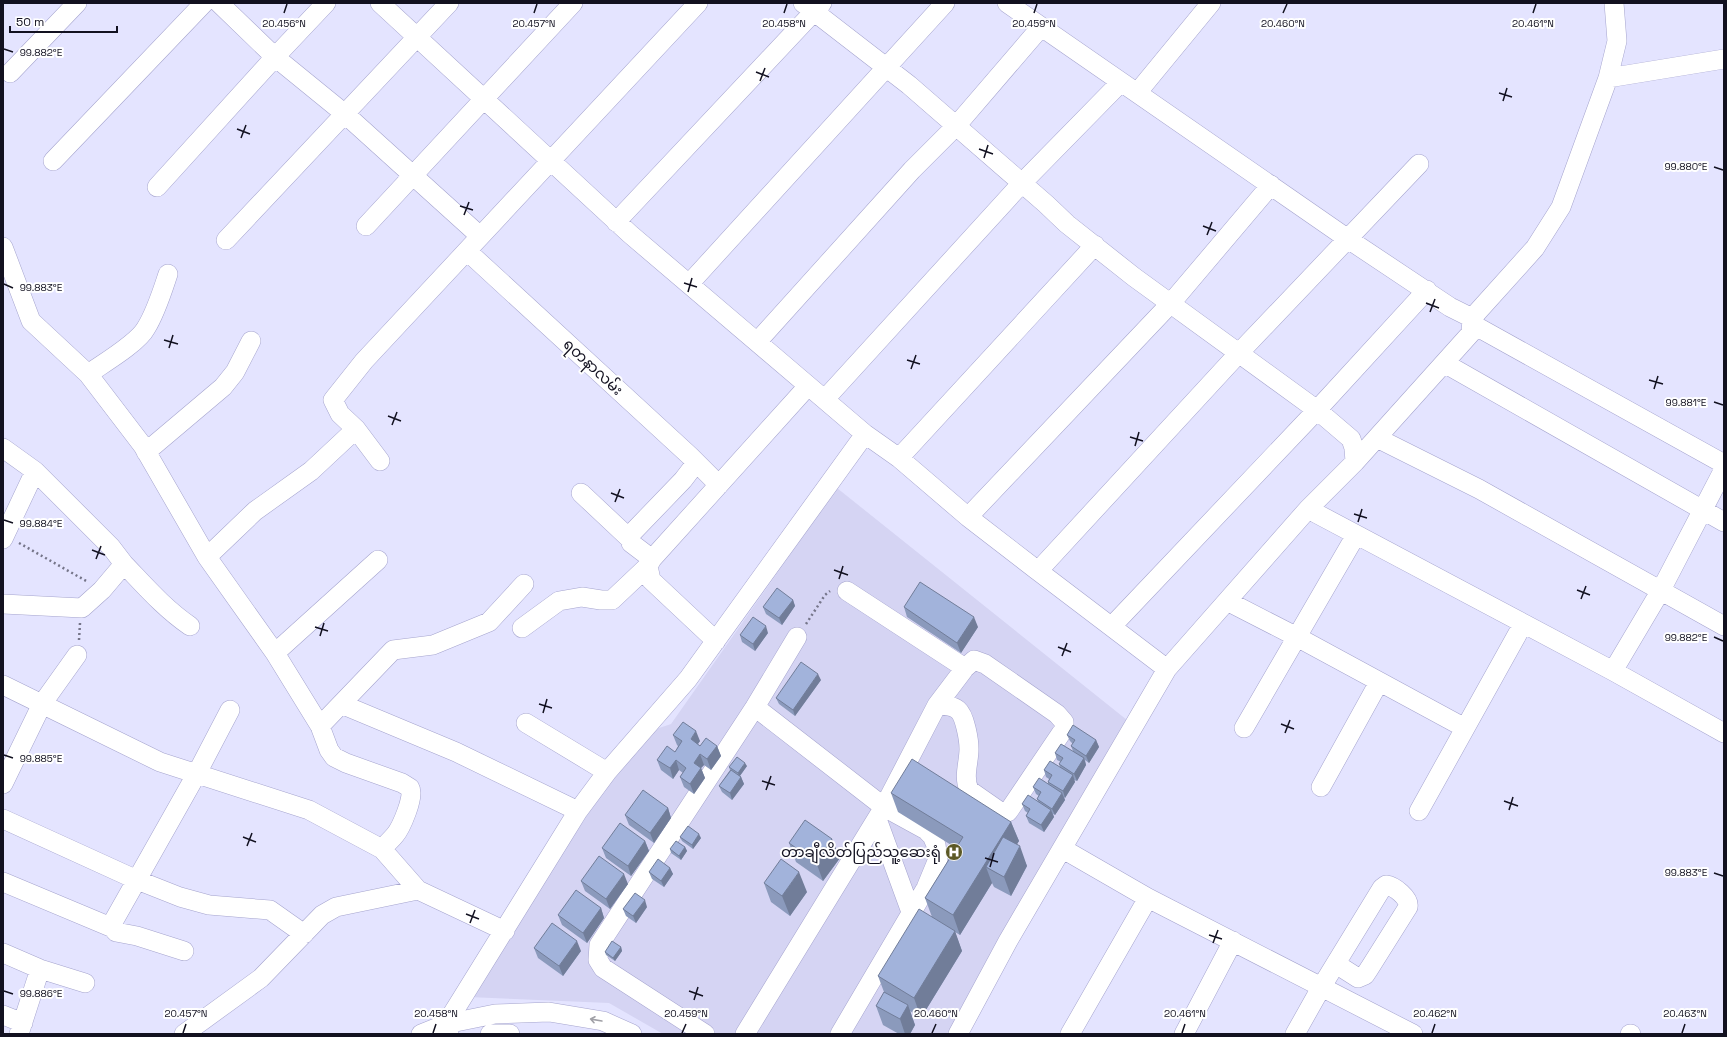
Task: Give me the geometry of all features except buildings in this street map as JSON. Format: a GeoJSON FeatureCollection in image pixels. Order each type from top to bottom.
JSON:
{"type":"FeatureCollection","features":[{"type":"Feature","properties":{"kind":"street"},"geometry":{"type":"LineString","coordinates":[[10,73],[77,3]]}},
{"type":"Feature","properties":{"kind":"street"},"geometry":{"type":"LineString","coordinates":[[53,161],[204,3]]}},
{"type":"Feature","properties":{"kind":"street"},"geometry":{"type":"LineString","coordinates":[[219,3],[275,57],[345,114],[480,236]]}},
{"type":"Feature","properties":{"kind":"street"},"geometry":{"type":"LineString","coordinates":[[157,187],[326,3]]}},
{"type":"Feature","properties":{"kind":"street"},"geometry":{"type":"LineString","coordinates":[[380,3],[484,100],[552,160],[616,222],[756,342],[865,434],[899,458],[968,517],[1167,669]]}},
{"type":"Feature","properties":{"kind":"street"},"geometry":{"type":"LineString","coordinates":[[226,240],[449,3]]}},
{"type":"Feature","properties":{"kind":"street"},"geometry":{"type":"LineString","coordinates":[[366,226],[573,3]]}},
{"type":"Feature","properties":{"kind":"street"},"geometry":{"type":"LineString","coordinates":[[380,461],[356,429],[340,414],[333,400],[364,361],[698,3]]}},
{"type":"Feature","properties":{"kind":"street"},"geometry":{"type":"LineString","coordinates":[[689,284],[945,3]]}},
{"type":"Feature","properties":{"kind":"street"},"geometry":{"type":"LineString","coordinates":[[1007,3],[1348,239],[1426,290],[1450,308],[1724,464]]}},
{"type":"Feature","properties":{"kind":"street"},"geometry":{"type":"LineString","coordinates":[[1137,93],[1211,3]]}},
{"type":"Feature","properties":{"kind":"street"},"geometry":{"type":"LineString","coordinates":[[958,1034],[1008,941],[1167,669],[1308,508],[1355,462],[1471,333],[1472,321],[1534,248],[1561,207],[1608,78],[1617,41],[1614,3]]}},
{"type":"Feature","properties":{"kind":"street"},"geometry":{"type":"LineString","coordinates":[[616,222],[813,6],[909,85],[1067,224],[1134,277],[1317,410],[1351,439],[1354,448],[1355,462]]}},
{"type":"Feature","properties":{"kind":"street"},"geometry":{"type":"LineString","coordinates":[[756,342],[912,170],[956,126],[1041,27]]}},
{"type":"Feature","properties":{"kind":"street"},"geometry":{"type":"LineString","coordinates":[[1608,78],[1724,59]]}},
{"type":"Feature","properties":{"kind":"street"},"geometry":{"type":"LineString","coordinates":[[825,400],[1021,184],[1121,82]]}},
{"type":"Feature","properties":{"kind":"street"},"geometry":{"type":"LineString","coordinates":[[1038,571],[1238,354],[1419,164]]}},
{"type":"Feature","properties":{"kind":"street"},"geometry":{"type":"LineString","coordinates":[[968,517],[1171,303],[1271,185]]}},
{"type":"Feature","properties":{"kind":"street"},"geometry":{"type":"LineString","coordinates":[[899,458],[1095,245]]}},
{"type":"Feature","properties":{"kind":"street"},"geometry":{"type":"LineString","coordinates":[[3,247],[31,321],[88,374],[146,452],[207,557],[275,653],[320,726],[329,750],[334,757],[346,763],[402,783],[412,790],[406,813],[396,834],[382,849]]}},
{"type":"Feature","properties":{"kind":"street","name":"ရတနာလမ်း"},"geometry":{"type":"LineString","coordinates":[[467,250],[719,485]]}},
{"type":"Feature","properties":{"kind":"street"},"geometry":{"type":"LineString","coordinates":[[88,374],[129,345],[146,330],[160,299],[168,274]]}},
{"type":"Feature","properties":{"kind":"street"},"geometry":{"type":"LineString","coordinates":[[1112,626],[1317,410],[1426,290]]}},
{"type":"Feature","properties":{"kind":"street"},"geometry":{"type":"LineString","coordinates":[[146,452],[223,386],[235,372],[251,341]]}},
{"type":"Feature","properties":{"kind":"street"},"geometry":{"type":"LineString","coordinates":[[1444,363],[1724,522]]}},
{"type":"Feature","properties":{"kind":"street"},"geometry":{"type":"LineString","coordinates":[[522,628],[559,601],[582,597],[612,600],[650,563],[808,386]]}},
{"type":"Feature","properties":{"kind":"street"},"geometry":{"type":"LineString","coordinates":[[207,557],[255,511],[311,471],[356,429]]}},
{"type":"Feature","properties":{"kind":"street"},"geometry":{"type":"LineString","coordinates":[[447,1029],[578,811],[607,772],[688,680],[865,434]]}},
{"type":"Feature","properties":{"kind":"street"},"geometry":{"type":"LineString","coordinates":[[1377,438],[1479,489],[1724,626]]}},
{"type":"Feature","properties":{"kind":"street"},"geometry":{"type":"LineString","coordinates":[[3,448],[35,471],[111,547],[124,564],[160,602],[170,612],[190,626]]}},
{"type":"Feature","properties":{"kind":"street"},"geometry":{"type":"LineString","coordinates":[[630,539],[631,534],[683,480],[696,463]]}},
{"type":"Feature","properties":{"kind":"street"},"geometry":{"type":"LineString","coordinates":[[1613,671],[1661,590],[1724,469]]}},
{"type":"Feature","properties":{"kind":"street"},"geometry":{"type":"LineString","coordinates":[[4,537],[35,471]]}},
{"type":"Feature","properties":{"kind":"street"},"geometry":{"type":"LineString","coordinates":[[581,493],[630,539],[631,543],[650,563],[651,580],[716,641]]}},
{"type":"Feature","properties":{"kind":"street"},"geometry":{"type":"LineString","coordinates":[[1308,508],[1613,671],[1724,733]]}},
{"type":"Feature","properties":{"kind":"street"},"geometry":{"type":"LineString","coordinates":[[1244,728],[1356,535]]}},
{"type":"Feature","properties":{"kind":"street"},"geometry":{"type":"LineString","coordinates":[[275,653],[378,560]]}},
{"type":"Feature","properties":{"kind":"street"},"geometry":{"type":"LineString","coordinates":[[3,604],[82,608],[102,590],[124,564]]}},
{"type":"Feature","properties":{"kind":"street"},"geometry":{"type":"LineString","coordinates":[[320,726],[393,650],[433,645],[489,622],[524,584]]}},
{"type":"Feature","properties":{"kind":"street"},"geometry":{"type":"LineString","coordinates":[[847,591],[965,668]]}},
{"type":"Feature","properties":{"kind":"street"},"geometry":{"type":"LineString","coordinates":[[1227,601],[1465,728]]}},
{"type":"Feature","properties":{"kind":"street"},"geometry":{"type":"LineString","coordinates":[[1419,811],[1523,624]]}},
{"type":"Feature","properties":{"kind":"street"},"geometry":{"type":"LineString","coordinates":[[705,1034],[603,968],[598,960],[599,945],[755,707],[797,637]]}},
{"type":"Feature","properties":{"kind":"street"},"geometry":{"type":"LineString","coordinates":[[3,784],[9,754],[77,655]]}},
{"type":"Feature","properties":{"kind":"street"},"geometry":{"type":"LineString","coordinates":[[745,1034],[880,813],[937,705],[965,668],[974,660],[985,664],[1056,714],[1064,722],[1064,729],[1008,812],[1002,813],[969,790],[966,776],[969,748],[966,725],[959,711],[949,706],[937,705]]}},
{"type":"Feature","properties":{"kind":"street"},"geometry":{"type":"LineString","coordinates":[[1321,787],[1379,682]]}},
{"type":"Feature","properties":{"kind":"street"},"geometry":{"type":"LineString","coordinates":[[3,685],[160,762],[196,775],[309,810],[382,849],[418,890],[505,931]]}},
{"type":"Feature","properties":{"kind":"street"},"geometry":{"type":"LineString","coordinates":[[341,704],[456,752],[578,811]]}},
{"type":"Feature","properties":{"kind":"street"},"geometry":{"type":"LineString","coordinates":[[755,707],[880,813],[926,830],[932,836],[936,845],[938,859],[926,888],[840,1034]]}},
{"type":"Feature","properties":{"kind":"street"},"geometry":{"type":"LineString","coordinates":[[113,928],[113,922],[196,775],[230,710]]}},
{"type":"Feature","properties":{"kind":"street"},"geometry":{"type":"LineString","coordinates":[[526,723],[607,772]]}},
{"type":"Feature","properties":{"kind":"street"},"geometry":{"type":"LineString","coordinates":[[880,813],[911,912]]}},
{"type":"Feature","properties":{"kind":"street"},"geometry":{"type":"LineString","coordinates":[[3,819],[137,880],[180,897],[208,905],[270,910],[304,934]]}},
{"type":"Feature","properties":{"kind":"street"},"geometry":{"type":"LineString","coordinates":[[1063,849],[1148,898],[1413,1034]]}},
{"type":"Feature","properties":{"kind":"street"},"geometry":{"type":"LineString","coordinates":[[3,882],[113,928],[116,932],[137,936],[184,950]]}},
{"type":"Feature","properties":{"kind":"street"},"geometry":{"type":"LineString","coordinates":[[1295,1034],[1322,986],[1382,888],[1386,884],[1391,885],[1407,900],[1409,904],[1408,908],[1370,968],[1365,975],[1358,978],[1336,964]]}},
{"type":"Feature","properties":{"kind":"street"},"geometry":{"type":"LineString","coordinates":[[184,1034],[261,978],[322,915],[336,907],[418,890]]}},
{"type":"Feature","properties":{"kind":"street"},"geometry":{"type":"LineString","coordinates":[[1070,1034],[1148,898]]}},
{"type":"Feature","properties":{"kind":"street"},"geometry":{"type":"LineString","coordinates":[[1184,1034],[1233,941]]}},
{"type":"Feature","properties":{"kind":"street"},"geometry":{"type":"LineString","coordinates":[[3,953],[40,969],[85,983]]}},
{"type":"Feature","properties":{"kind":"street"},"geometry":{"type":"LineString","coordinates":[[3,1015],[21,1028],[40,969]]}},
{"type":"Feature","properties":{"kind":"street"},"geometry":{"type":"LineString","coordinates":[[421,1034],[447,1029],[496,1014],[549,1012],[603,1021],[632,1034]]}},
{"type":"Feature","properties":{"kind":"street"},"geometry":{"type":"LineString","coordinates":[[490,1034],[510,1034]]}},
{"type":"Feature","properties":{"kind":"path"},"geometry":{"type":"LineString","coordinates":[[4,537],[102,590]]}},
{"type":"Feature","properties":{"kind":"path"},"geometry":{"type":"LineString","coordinates":[[797,637],[825,595],[834,588],[847,591]]}},
{"type":"Feature","properties":{"kind":"path"},"geometry":{"type":"LineString","coordinates":[[77,655],[82,608]]}},
{"type":"Feature","properties":{"kind":"shaded area"},"geometry":{"type":"Polygon","coordinates":[[[837,488],[1127,720],[947,1034],[663,1034],[609,1003],[468,997],[617,770],[653,730],[671,724],[837,488]]]}},
{"type":"Feature","properties":{"kind":"place","name":"တာချီလိတ်ပြည်သူ့ဆေးရုံ"},"geometry":{"type":"Point","coordinates":[954,852]}}]}
